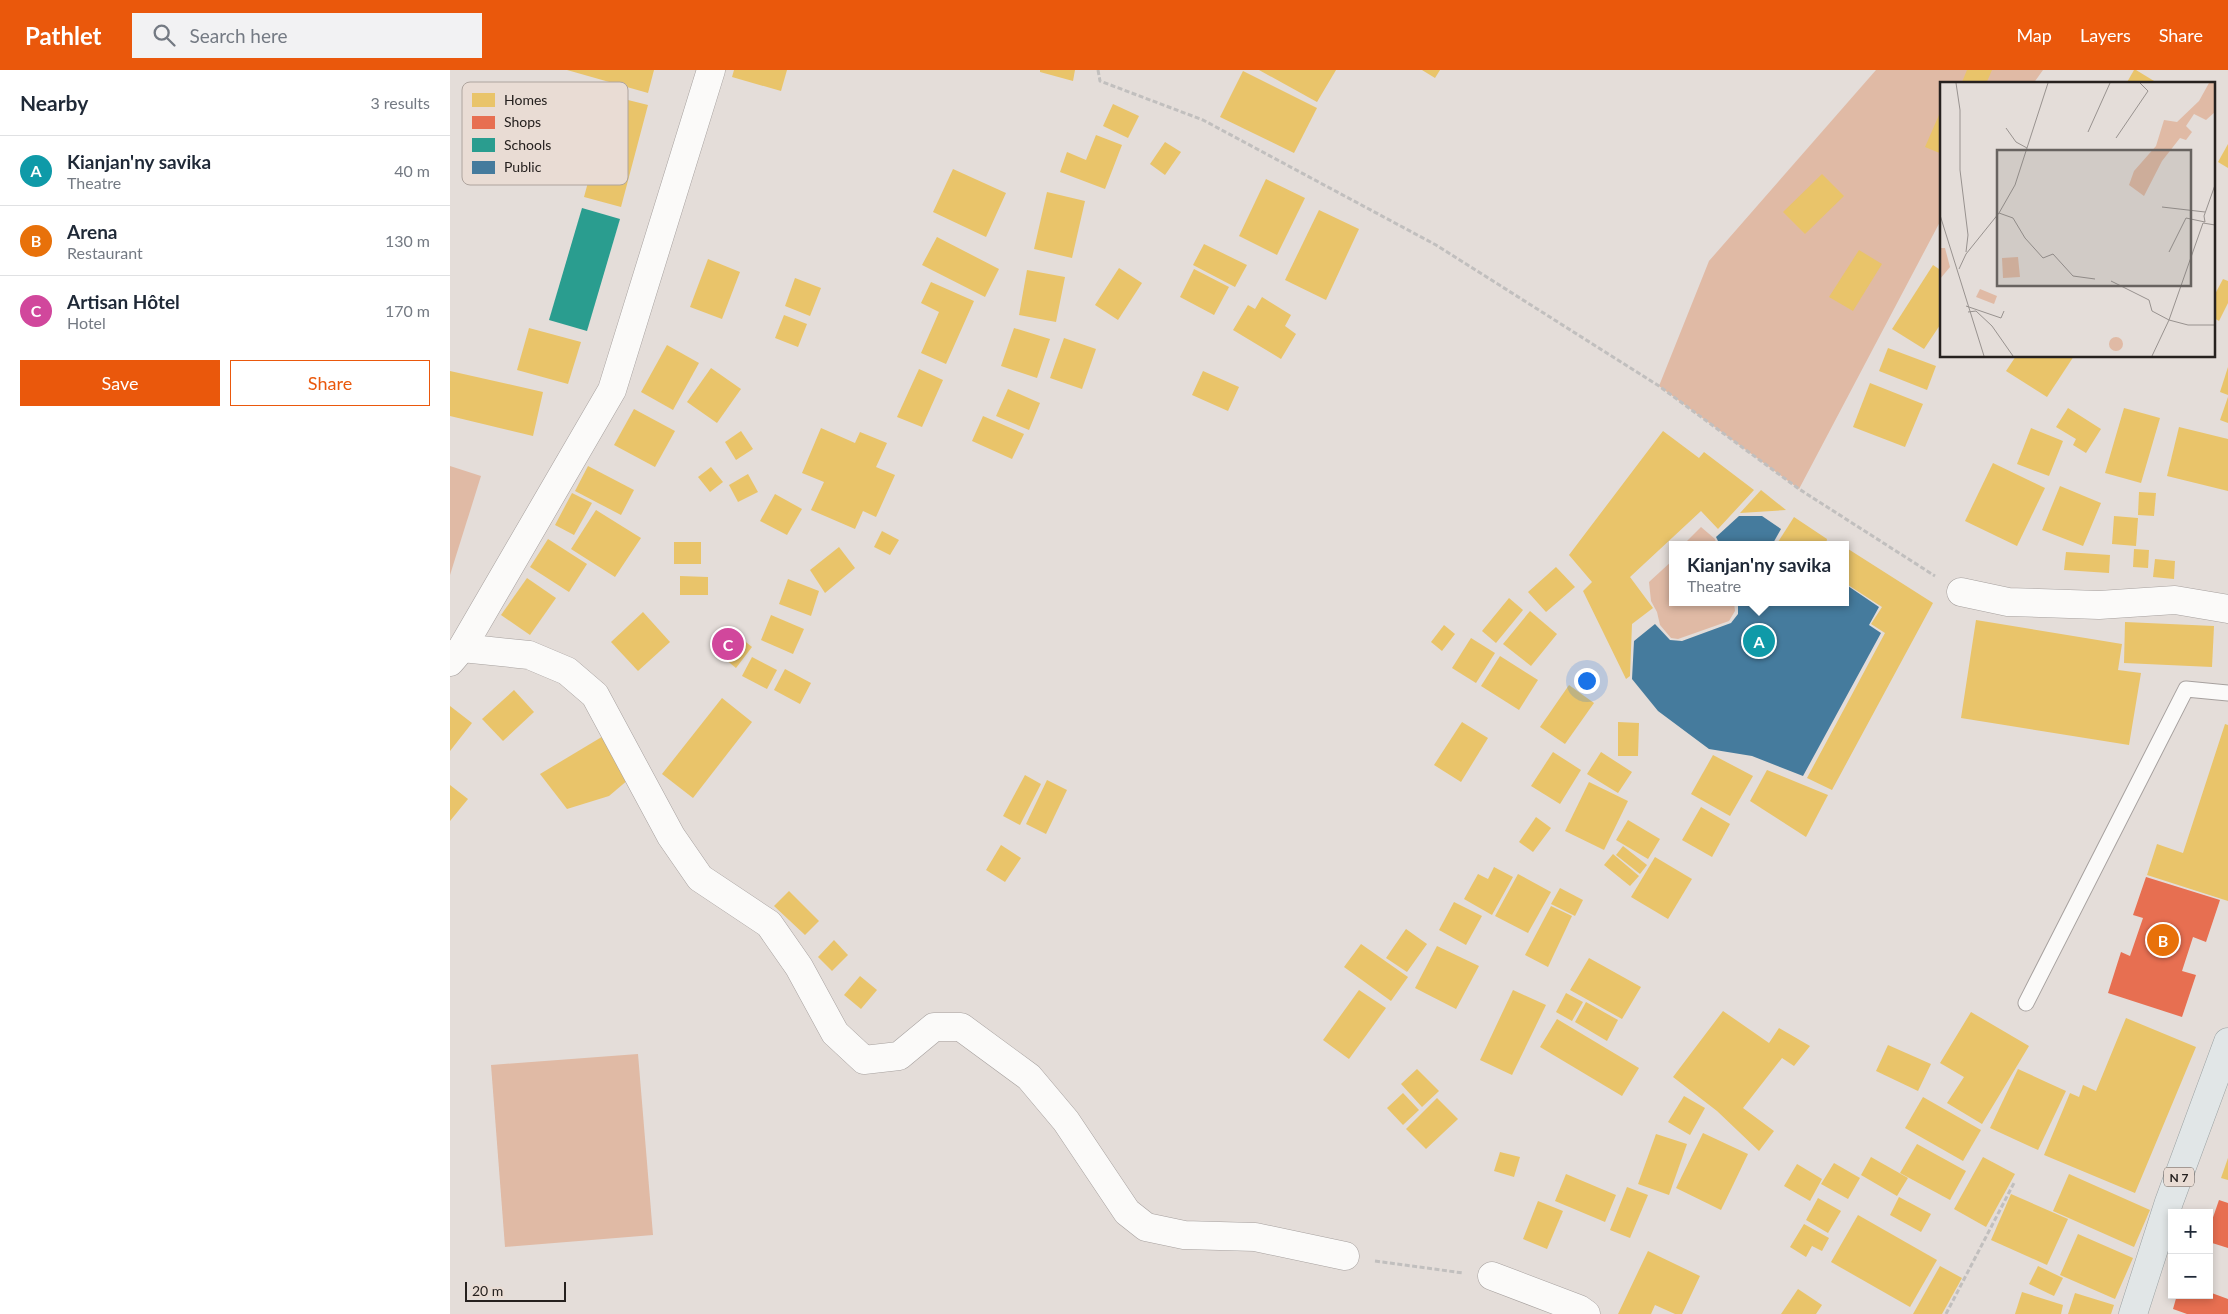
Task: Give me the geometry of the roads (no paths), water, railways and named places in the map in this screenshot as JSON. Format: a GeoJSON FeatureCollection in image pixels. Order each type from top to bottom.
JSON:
{"type":"FeatureCollection","features":[{"type":"Feature","properties":{"kind":"main road","name":"N 7"},"geometry":{"type":"LineString","coordinates":[[2133,1314],[2169,1202],[2228,1042]]}},
{"type":"Feature","properties":{"kind":"street"},"geometry":{"type":"LineString","coordinates":[[456,655],[612,390],[711,70]]}},
{"type":"Feature","properties":{"kind":"street"},"geometry":{"type":"LineString","coordinates":[[1961,592],[2008,602],[2099,605],[2175,600],[2228,609]]}},
{"type":"Feature","properties":{"kind":"street"},"geometry":{"type":"LineString","coordinates":[[456,655],[529,655],[567,671],[595,695],[671,836],[700,878],[769,924],[799,967],[835,1033],[864,1060],[899,1056],[934,1027],[961,1027],[1029,1077],[1066,1121],[1127,1212],[1146,1227],[1184,1235],[1254,1237],[1345,1256]]}},
{"type":"Feature","properties":{"kind":"street"},"geometry":{"type":"LineString","coordinates":[[1492,1276],[1579,1309],[1586,1314]]}},
{"type":"Feature","properties":{"kind":"lane"},"geometry":{"type":"LineString","coordinates":[[2026,1003],[2186,689],[2228,693]]}},
{"type":"Feature","properties":{"kind":"place","name":"Kianjan'ny savika"},"geometry":{"type":"Point","coordinates":[1759,641]}},
{"type":"Feature","properties":{"kind":"place","name":"Artisan Hôtel"},"geometry":{"type":"Point","coordinates":[728,644]}},
{"type":"Feature","properties":{"kind":"place","name":"Arena"},"geometry":{"type":"Point","coordinates":[2163,940]}}]}
